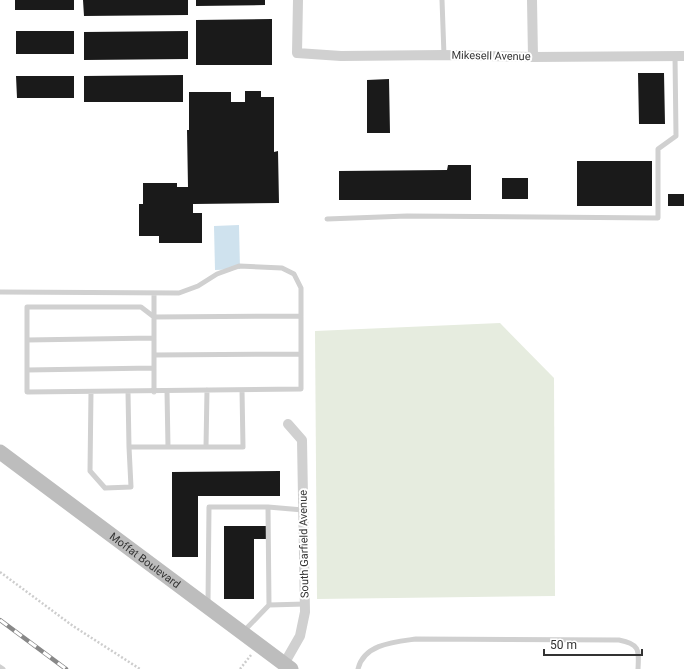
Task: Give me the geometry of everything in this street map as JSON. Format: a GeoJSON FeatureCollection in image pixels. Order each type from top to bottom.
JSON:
{"type":"FeatureCollection","features":[{"type":"Feature","properties":{"kind":"main road","name":"Moffat Boulevard"},"geometry":{"type":"LineString","coordinates":[[0,452],[287,666]]}},
{"type":"Feature","properties":{"kind":"street","name":"Mikesell Avenue"},"geometry":{"type":"LineString","coordinates":[[298,0],[297,53],[341,56],[679,56]]}},
{"type":"Feature","properties":{"kind":"street"},"geometry":{"type":"LineString","coordinates":[[532,0],[533,57]]}},
{"type":"Feature","properties":{"kind":"street","name":"South Garfield Avenue"},"geometry":{"type":"LineString","coordinates":[[287,666],[300,636],[305,612],[302,440],[288,424]]}},
{"type":"Feature","properties":{"kind":"lane"},"geometry":{"type":"LineString","coordinates":[[442,0],[444,55]]}},
{"type":"Feature","properties":{"kind":"lane"},"geometry":{"type":"LineString","coordinates":[[327,219],[407,216],[658,218],[658,149],[676,136],[679,56]]}},
{"type":"Feature","properties":{"kind":"lane"},"geometry":{"type":"LineString","coordinates":[[0,292],[179,293],[198,286],[217,274],[239,266],[282,268],[294,274],[301,288],[301,316],[301,389],[154,392],[28,392],[27,307],[141,307],[154,317],[301,316]]}},
{"type":"Feature","properties":{"kind":"lane"},"geometry":{"type":"LineString","coordinates":[[154,293],[154,392]]}},
{"type":"Feature","properties":{"kind":"lane"},"geometry":{"type":"LineString","coordinates":[[27,340],[154,338]]}},
{"type":"Feature","properties":{"kind":"lane"},"geometry":{"type":"LineString","coordinates":[[154,356],[301,354]]}},
{"type":"Feature","properties":{"kind":"lane"},"geometry":{"type":"LineString","coordinates":[[27,370],[154,368]]}},
{"type":"Feature","properties":{"kind":"lane"},"geometry":{"type":"LineString","coordinates":[[206,447],[207,390]]}},
{"type":"Feature","properties":{"kind":"lane"},"geometry":{"type":"LineString","coordinates":[[129,447],[243,447],[242,390]]}},
{"type":"Feature","properties":{"kind":"lane"},"geometry":{"type":"LineString","coordinates":[[168,391],[168,447]]}},
{"type":"Feature","properties":{"kind":"lane"},"geometry":{"type":"LineString","coordinates":[[91,392],[90,471],[105,488],[130,487],[128,392]]}},
{"type":"Feature","properties":{"kind":"lane"},"geometry":{"type":"LineString","coordinates":[[208,606],[209,508],[268,507],[303,510]]}},
{"type":"Feature","properties":{"kind":"lane"},"geometry":{"type":"LineString","coordinates":[[268,507],[270,605]]}},
{"type":"Feature","properties":{"kind":"lane"},"geometry":{"type":"LineString","coordinates":[[242,632],[270,605],[305,604]]}},
{"type":"Feature","properties":{"kind":"lane"},"geometry":{"type":"LineString","coordinates":[[358,669],[359,663],[370,650],[390,642],[416,639],[439,639],[620,640],[632,643],[638,650],[638,669]]}},
{"type":"Feature","properties":{"kind":"path"},"geometry":{"type":"LineString","coordinates":[[0,572],[73,626],[140,669]]}},
{"type":"Feature","properties":{"kind":"shaded area"},"geometry":{"type":"Polygon","coordinates":[[[500,323],[554,378],[555,596],[317,599],[315,331],[500,323]]]}},
{"type":"Feature","properties":{"kind":"water"},"geometry":{"type":"Polygon","coordinates":[[[239,225],[240,269],[215,270],[214,226],[239,225]]]}},
{"type":"Feature","properties":{"kind":"building"},"geometry":{"type":"Polygon","coordinates":[[[15,0],[74,0],[74,10],[15,10],[15,0]]]}},
{"type":"Feature","properties":{"kind":"building"},"geometry":{"type":"Polygon","coordinates":[[[83,0],[188,0],[188,15],[84,16],[83,0]]]}},
{"type":"Feature","properties":{"kind":"building"},"geometry":{"type":"Polygon","coordinates":[[[196,0],[265,0],[265,5],[196,6],[196,0]]]}},
{"type":"Feature","properties":{"kind":"building"},"geometry":{"type":"Polygon","coordinates":[[[272,19],[272,65],[196,65],[196,20],[272,19]]]}},
{"type":"Feature","properties":{"kind":"building"},"geometry":{"type":"Polygon","coordinates":[[[16,31],[74,31],[74,54],[16,54],[16,31]]]}},
{"type":"Feature","properties":{"kind":"building"},"geometry":{"type":"Polygon","coordinates":[[[188,31],[188,59],[84,60],[84,32],[188,31]]]}},
{"type":"Feature","properties":{"kind":"building"},"geometry":{"type":"Polygon","coordinates":[[[638,73],[664,73],[665,124],[639,124],[638,73]]]}},
{"type":"Feature","properties":{"kind":"building"},"geometry":{"type":"Polygon","coordinates":[[[183,75],[183,102],[84,102],[84,76],[183,75]]]}},
{"type":"Feature","properties":{"kind":"building"},"geometry":{"type":"Polygon","coordinates":[[[16,76],[74,76],[74,98],[17,98],[16,76]]]}},
{"type":"Feature","properties":{"kind":"building"},"geometry":{"type":"Polygon","coordinates":[[[389,79],[390,133],[367,133],[367,80],[389,79]]]}},
{"type":"Feature","properties":{"kind":"building"},"geometry":{"type":"Polygon","coordinates":[[[245,91],[261,91],[261,97],[274,97],[274,152],[278,151],[279,203],[193,204],[193,213],[202,213],[202,243],[159,243],[159,236],[139,236],[139,204],[143,204],[143,183],[177,183],[177,187],[188,187],[187,130],[189,130],[189,92],[231,92],[231,102],[245,102],[245,91]]]}},
{"type":"Feature","properties":{"kind":"building"},"geometry":{"type":"Polygon","coordinates":[[[577,161],[652,161],[652,206],[577,206],[577,161]]]}},
{"type":"Feature","properties":{"kind":"building"},"geometry":{"type":"Polygon","coordinates":[[[448,165],[471,165],[471,200],[339,200],[339,171],[447,170],[448,165]]]}},
{"type":"Feature","properties":{"kind":"building"},"geometry":{"type":"Polygon","coordinates":[[[502,178],[528,178],[528,199],[502,199],[502,178]]]}},
{"type":"Feature","properties":{"kind":"building"},"geometry":{"type":"Polygon","coordinates":[[[668,194],[684,194],[684,206],[668,206],[668,194]]]}},
{"type":"Feature","properties":{"kind":"building"},"geometry":{"type":"Polygon","coordinates":[[[280,471],[280,496],[198,496],[198,557],[172,557],[172,472],[280,471]]]}},
{"type":"Feature","properties":{"kind":"building"},"geometry":{"type":"Polygon","coordinates":[[[224,526],[267,526],[267,539],[254,539],[254,599],[224,599],[224,526]]]}},
{"type":"Feature","properties":{"kind":"railway"},"geometry":{"type":"LineString","coordinates":[[0,620],[66,669]]}}]}
